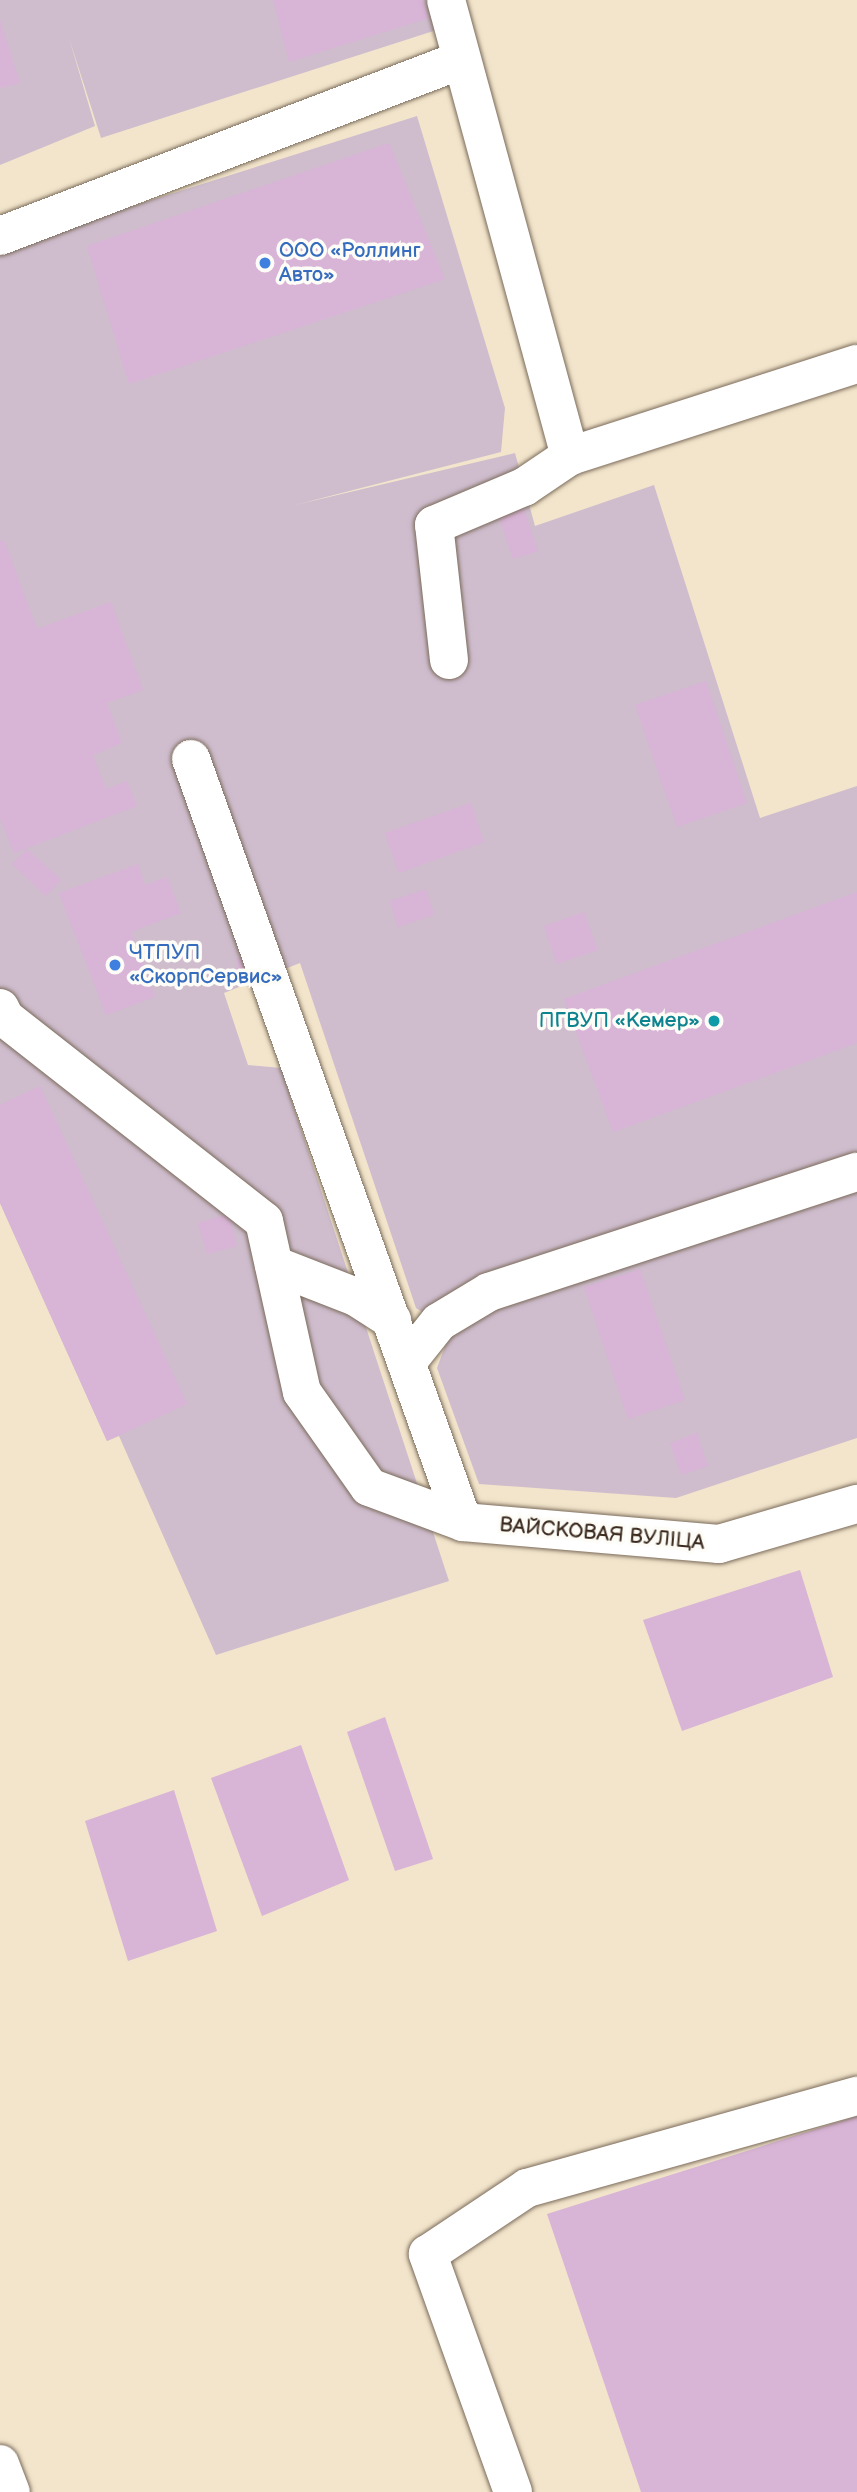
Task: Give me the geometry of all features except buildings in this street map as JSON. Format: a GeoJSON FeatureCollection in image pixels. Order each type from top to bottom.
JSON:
{"type":"FeatureCollection","features":[{"type":"Feature","properties":{"kind":"lane"},"geometry":{"type":"LineString","coordinates":[[446,0],[570,456]]}},
{"type":"Feature","properties":{"kind":"lane"},"geometry":{"type":"LineString","coordinates":[[0,236],[462,60]]}},
{"type":"Feature","properties":{"kind":"lane"},"geometry":{"type":"LineString","coordinates":[[449,660],[434,525],[524,487],[570,456],[857,364]]}},
{"type":"Feature","properties":{"kind":"lane"},"geometry":{"type":"LineString","coordinates":[[191,759],[463,1522]]}},
{"type":"Feature","properties":{"kind":"lane","name":"ВАЙСКОВАЯ ВУЛІЦА"},"geometry":{"type":"LineString","coordinates":[[0,1008],[5,1018],[264,1221],[302,1392],[369,1487],[426,1511],[463,1522],[719,1544],[857,1504]]}},
{"type":"Feature","properties":{"kind":"lane"},"geometry":{"type":"LineString","coordinates":[[407,1362],[439,1322],[489,1292],[857,1172]]}},
{"type":"Feature","properties":{"kind":"lane"},"geometry":{"type":"LineString","coordinates":[[274,1265],[356,1297],[392,1320]]}},
{"type":"Feature","properties":{"kind":"lane"},"geometry":{"type":"LineString","coordinates":[[513,2492],[428,2254],[527,2188],[857,2096]]}},
{"type":"Feature","properties":{"kind":"lane"},"geometry":{"type":"LineString","coordinates":[[0,2464],[11,2492]]}},
{"type":"Feature","properties":{"kind":"shaded area"},"geometry":{"type":"Polygon","coordinates":[[[0,0],[440,0],[449,26],[101,138],[69,38],[95,126],[0,165],[0,0]]]}},
{"type":"Feature","properties":{"kind":"shaded area"},"geometry":{"type":"Polygon","coordinates":[[[417,116],[505,408],[501,452],[295,505],[515,453],[535,526],[654,485],[760,818],[857,786],[857,1438],[676,1498],[479,1484],[437,1368],[451,1330],[416,1308],[300,963],[224,993],[248,1065],[281,1068],[449,1581],[216,1655],[119,1436],[107,1441],[0,1203],[0,248],[417,116]]]}},
{"type":"Feature","properties":{"kind":"place","name":"ООО «Роллинг Авто»"},"geometry":{"type":"Point","coordinates":[265,263]}},
{"type":"Feature","properties":{"kind":"place","name":"ЧТПУП «СкорпСервис»"},"geometry":{"type":"Point","coordinates":[115,965]}},
{"type":"Feature","properties":{"kind":"place","name":"ПГВУП «Кемер»"},"geometry":{"type":"Point","coordinates":[714,1021]}}]}
